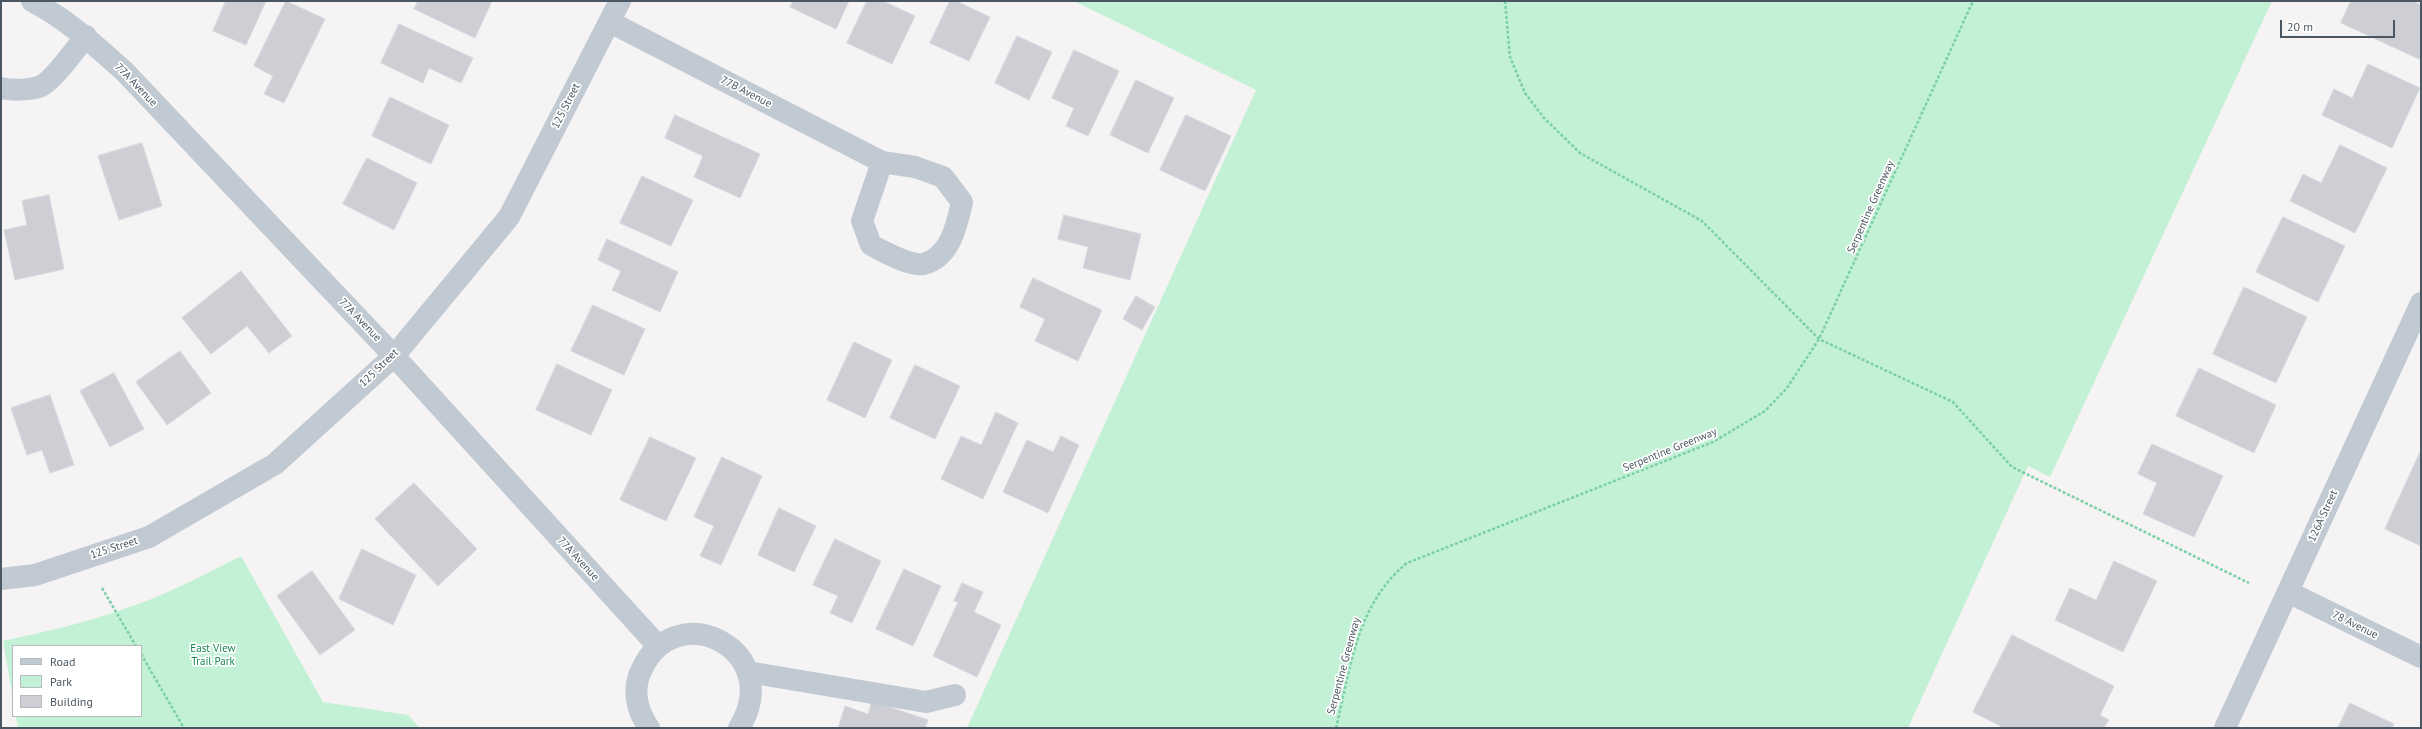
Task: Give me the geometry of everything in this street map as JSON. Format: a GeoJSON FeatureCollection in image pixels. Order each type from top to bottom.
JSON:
{"type":"FeatureCollection","features":[{"type":"Feature","properties":{"kind":"street","name":"77A Avenue"},"geometry":{"type":"LineString","coordinates":[[32,1],[54,12],[86,36],[125,72],[394,356],[658,646]]}},
{"type":"Feature","properties":{"kind":"street","name":"125 Street"},"geometry":{"type":"LineString","coordinates":[[1,580],[35,575],[149,537],[275,464],[394,356],[509,217],[620,1]]}},
{"type":"Feature","properties":{"kind":"street","name":"77B Avenue"},"geometry":{"type":"LineString","coordinates":[[610,22],[882,162],[915,167],[943,177],[962,202],[956,231],[940,255],[922,264],[896,258],[871,245],[862,221],[882,162]]}},
{"type":"Feature","properties":{"kind":"street"},"geometry":{"type":"LineString","coordinates":[[1,88],[9,90],[42,86],[64,64],[86,36]]}},
{"type":"Feature","properties":{"kind":"street","name":"126A Street"},"geometry":{"type":"LineString","coordinates":[[2224,728],[2421,303]]}},
{"type":"Feature","properties":{"kind":"street","name":"78 Avenue"},"geometry":{"type":"LineString","coordinates":[[2288,592],[2421,657]]}},
{"type":"Feature","properties":{"kind":"street"},"geometry":{"type":"LineString","coordinates":[[649,728],[641,717],[636,698],[637,678],[645,660],[658,646],[674,637],[692,634],[710,636],[726,644],[740,655],[748,672],[752,691],[749,710],[740,728]]}},
{"type":"Feature","properties":{"kind":"street"},"geometry":{"type":"LineString","coordinates":[[748,672],[926,702],[955,695]]}},
{"type":"Feature","properties":{"kind":"path"},"geometry":{"type":"LineString","coordinates":[[1505,1],[1510,57],[1525,93],[1544,118],[1580,153],[1702,221],[1819,339],[1953,402],[2012,467],[2249,583]]}},
{"type":"Feature","properties":{"kind":"path","name":"Serpentine Greenway"},"geometry":{"type":"LineString","coordinates":[[1336,728],[1366,614],[1378,592],[1393,575],[1407,564],[1713,442],[1765,411],[1787,388],[1819,339],[1973,1]]}},
{"type":"Feature","properties":{"kind":"path"},"geometry":{"type":"LineString","coordinates":[[102,588],[135,645]]}},
{"type":"Feature","properties":{"kind":"path"},"geometry":{"type":"LineString","coordinates":[[142,656],[184,728]]}},
{"type":"Feature","properties":{"kind":"green space"},"geometry":{"type":"Polygon","coordinates":[[[1074,1],[2272,1],[2050,477],[2028,466],[1908,728],[967,728],[1256,90],[1074,1]]]}},
{"type":"Feature","properties":{"kind":"green space","name":"East View Trail Park"},"geometry":{"type":"Polygon","coordinates":[[[241,556],[323,702],[408,715],[420,728],[18,728],[16,717],[142,717],[142,645],[12,645],[12,692],[3,641],[49,631],[109,614],[139,604],[184,585],[241,556]]]}},
{"type":"Feature","properties":{"kind":"building"},"geometry":{"type":"Polygon","coordinates":[[[226,1],[266,1],[246,45],[213,31],[226,1]]]}},
{"type":"Feature","properties":{"kind":"building"},"geometry":{"type":"Polygon","coordinates":[[[286,1],[325,19],[284,103],[264,94],[273,76],[254,66],[286,1]]]}},
{"type":"Feature","properties":{"kind":"building"},"geometry":{"type":"Polygon","coordinates":[[[418,1],[492,1],[475,38],[414,9],[418,1]]]}},
{"type":"Feature","properties":{"kind":"building"},"geometry":{"type":"Polygon","coordinates":[[[793,1],[849,1],[836,29],[790,7],[793,1]]]}},
{"type":"Feature","properties":{"kind":"building"},"geometry":{"type":"Polygon","coordinates":[[[867,1],[883,1],[915,16],[892,64],[847,43],[867,1]]]}},
{"type":"Feature","properties":{"kind":"building"},"geometry":{"type":"Polygon","coordinates":[[[950,1],[956,1],[990,17],[969,61],[930,43],[950,1]]]}},
{"type":"Feature","properties":{"kind":"building"},"geometry":{"type":"Polygon","coordinates":[[[2351,1],[2413,1],[2421,5],[2421,60],[2341,23],[2351,1]]]}},
{"type":"Feature","properties":{"kind":"building"},"geometry":{"type":"Polygon","coordinates":[[[399,24],[473,58],[461,83],[429,68],[423,83],[381,63],[399,24]]]}},
{"type":"Feature","properties":{"kind":"building"},"geometry":{"type":"Polygon","coordinates":[[[1017,36],[1052,52],[1029,100],[995,83],[1017,36]]]}},
{"type":"Feature","properties":{"kind":"building"},"geometry":{"type":"Polygon","coordinates":[[[1074,50],[1119,71],[1088,136],[1066,126],[1074,108],[1052,98],[1074,50]]]}},
{"type":"Feature","properties":{"kind":"building"},"geometry":{"type":"Polygon","coordinates":[[[2368,64],[2420,88],[2392,148],[2322,115],[2334,89],[2352,98],[2368,64]]]}},
{"type":"Feature","properties":{"kind":"building"},"geometry":{"type":"Polygon","coordinates":[[[1136,80],[1174,98],[1148,153],[1110,135],[1136,80]]]}},
{"type":"Feature","properties":{"kind":"building"},"geometry":{"type":"Polygon","coordinates":[[[390,97],[449,125],[431,164],[372,136],[390,97]]]}},
{"type":"Feature","properties":{"kind":"building"},"geometry":{"type":"Polygon","coordinates":[[[675,115],[760,154],[740,198],[694,177],[703,156],[665,138],[675,115]]]}},
{"type":"Feature","properties":{"kind":"building"},"geometry":{"type":"Polygon","coordinates":[[[1186,115],[1231,136],[1205,191],[1160,170],[1186,115]]]}},
{"type":"Feature","properties":{"kind":"building"},"geometry":{"type":"Polygon","coordinates":[[[142,143],[162,206],[119,220],[98,156],[142,143]]]}},
{"type":"Feature","properties":{"kind":"building"},"geometry":{"type":"Polygon","coordinates":[[[2340,145],[2387,168],[2355,233],[2290,201],[2303,174],[2321,183],[2340,145]]]}},
{"type":"Feature","properties":{"kind":"building"},"geometry":{"type":"Polygon","coordinates":[[[367,158],[417,183],[394,230],[343,204],[367,158]]]}},
{"type":"Feature","properties":{"kind":"building"},"geometry":{"type":"Polygon","coordinates":[[[642,176],[693,200],[671,246],[620,223],[642,176]]]}},
{"type":"Feature","properties":{"kind":"building"},"geometry":{"type":"Polygon","coordinates":[[[49,195],[64,269],[15,280],[4,230],[27,225],[22,201],[49,195]]]}},
{"type":"Feature","properties":{"kind":"building"},"geometry":{"type":"Polygon","coordinates":[[[1064,215],[1141,234],[1130,280],[1083,268],[1088,247],[1058,239],[1064,215]]]}},
{"type":"Feature","properties":{"kind":"building"},"geometry":{"type":"Polygon","coordinates":[[[2283,217],[2345,246],[2318,302],[2256,272],[2283,217]]]}},
{"type":"Feature","properties":{"kind":"building"},"geometry":{"type":"Polygon","coordinates":[[[607,239],[678,272],[660,312],[612,290],[621,271],[598,260],[607,239]]]}},
{"type":"Feature","properties":{"kind":"building"},"geometry":{"type":"Polygon","coordinates":[[[241,271],[292,336],[269,353],[247,326],[211,354],[182,318],[241,271]]]}},
{"type":"Feature","properties":{"kind":"building"},"geometry":{"type":"Polygon","coordinates":[[[1033,278],[1102,310],[1078,361],[1035,341],[1045,319],[1020,307],[1033,278]]]}},
{"type":"Feature","properties":{"kind":"building"},"geometry":{"type":"Polygon","coordinates":[[[2244,287],[2307,317],[2276,383],[2213,354],[2244,287]]]}},
{"type":"Feature","properties":{"kind":"building"},"geometry":{"type":"Polygon","coordinates":[[[1136,296],[1155,307],[1142,330],[1123,319],[1136,296]]]}},
{"type":"Feature","properties":{"kind":"building"},"geometry":{"type":"Polygon","coordinates":[[[593,305],[645,329],[624,375],[571,351],[593,305]]]}},
{"type":"Feature","properties":{"kind":"building"},"geometry":{"type":"Polygon","coordinates":[[[854,342],[892,360],[865,418],[827,400],[854,342]]]}},
{"type":"Feature","properties":{"kind":"building"},"geometry":{"type":"Polygon","coordinates":[[[180,351],[211,393],[167,425],[136,382],[180,351]]]}},
{"type":"Feature","properties":{"kind":"building"},"geometry":{"type":"Polygon","coordinates":[[[557,364],[612,390],[591,435],[536,410],[557,364]]]}},
{"type":"Feature","properties":{"kind":"building"},"geometry":{"type":"Polygon","coordinates":[[[915,365],[960,386],[935,439],[890,418],[915,365]]]}},
{"type":"Feature","properties":{"kind":"building"},"geometry":{"type":"Polygon","coordinates":[[[2199,368],[2276,405],[2254,453],[2176,416],[2199,368]]]}},
{"type":"Feature","properties":{"kind":"building"},"geometry":{"type":"Polygon","coordinates":[[[114,373],[144,429],[110,447],[80,391],[114,373]]]}},
{"type":"Feature","properties":{"kind":"building"},"geometry":{"type":"Polygon","coordinates":[[[50,395],[74,465],[50,473],[42,450],[27,455],[11,408],[50,395]]]}},
{"type":"Feature","properties":{"kind":"building"},"geometry":{"type":"Polygon","coordinates":[[[996,412],[1018,423],[983,499],[941,479],[961,436],[981,445],[996,412]]]}},
{"type":"Feature","properties":{"kind":"building"},"geometry":{"type":"Polygon","coordinates":[[[1061,436],[1079,445],[1048,513],[1003,492],[1027,440],[1053,452],[1061,436]]]}},
{"type":"Feature","properties":{"kind":"building"},"geometry":{"type":"Polygon","coordinates":[[[650,437],[696,458],[666,521],[620,500],[650,437]]]}},
{"type":"Feature","properties":{"kind":"building"},"geometry":{"type":"Polygon","coordinates":[[[2152,444],[2223,476],[2194,537],[2143,514],[2157,483],[2138,474],[2152,444]]]}},
{"type":"Feature","properties":{"kind":"building"},"geometry":{"type":"Polygon","coordinates":[[[2421,450],[2421,546],[2385,529],[2421,450]]]}},
{"type":"Feature","properties":{"kind":"building"},"geometry":{"type":"Polygon","coordinates":[[[722,457],[762,476],[721,565],[700,556],[714,526],[694,517],[722,457]]]}},
{"type":"Feature","properties":{"kind":"building"},"geometry":{"type":"Polygon","coordinates":[[[414,483],[477,549],[438,586],[375,519],[414,483]]]}},
{"type":"Feature","properties":{"kind":"building"},"geometry":{"type":"Polygon","coordinates":[[[779,508],[816,526],[794,572],[758,555],[779,508]]]}},
{"type":"Feature","properties":{"kind":"building"},"geometry":{"type":"Polygon","coordinates":[[[835,539],[881,561],[852,623],[830,613],[838,596],[813,585],[835,539]]]}},
{"type":"Feature","properties":{"kind":"building"},"geometry":{"type":"Polygon","coordinates":[[[362,549],[416,575],[393,625],[339,599],[362,549]]]}},
{"type":"Feature","properties":{"kind":"building"},"geometry":{"type":"Polygon","coordinates":[[[2114,561],[2157,581],[2123,652],[2055,620],[2070,588],[2096,600],[2114,561]]]}},
{"type":"Feature","properties":{"kind":"building"},"geometry":{"type":"Polygon","coordinates":[[[904,569],[941,586],[913,646],[876,629],[904,569]]]}},
{"type":"Feature","properties":{"kind":"building"},"geometry":{"type":"Polygon","coordinates":[[[312,571],[355,630],[320,655],[277,596],[312,571]]]}},
{"type":"Feature","properties":{"kind":"building"},"geometry":{"type":"Polygon","coordinates":[[[962,583],[983,592],[974,612],[1001,625],[977,677],[933,656],[958,602],[954,601],[962,583]]]}},
{"type":"Feature","properties":{"kind":"building"},"geometry":{"type":"Polygon","coordinates":[[[2012,635],[2114,686],[2100,715],[2109,720],[2104,728],[2004,728],[1973,712],[2012,635]]]}},
{"type":"Feature","properties":{"kind":"building"},"geometry":{"type":"Polygon","coordinates":[[[872,701],[928,720],[925,728],[838,728],[845,706],[868,714],[872,701]]]}},
{"type":"Feature","properties":{"kind":"building"},"geometry":{"type":"Polygon","coordinates":[[[2350,703],[2394,724],[2392,728],[2338,728],[2350,703]]]}}]}
